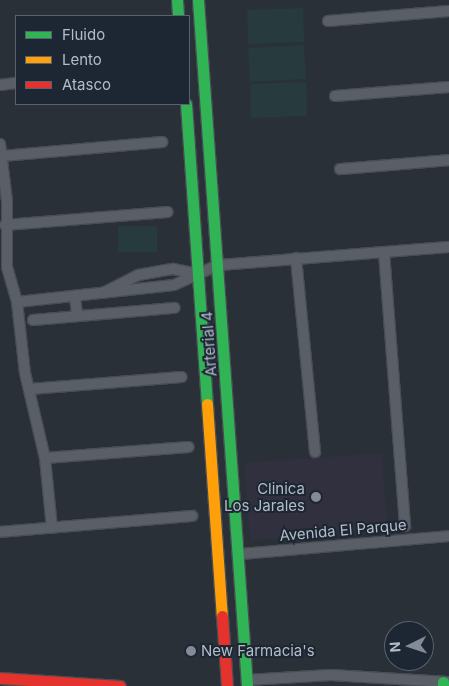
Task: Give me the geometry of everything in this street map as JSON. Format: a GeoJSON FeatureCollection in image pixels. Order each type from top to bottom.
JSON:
{"type":"FeatureCollection","features":[{"type":"Feature","properties":{"kind":"street"},"geometry":{"type":"LineString","coordinates":[[177,0],[178,15]]}},
{"type":"Feature","properties":{"kind":"street","name":"Arterial 4"},"geometry":{"type":"LineString","coordinates":[[198,0],[240,554],[247,683]]}},
{"type":"Feature","properties":{"kind":"street"},"geometry":{"type":"LineString","coordinates":[[328,21],[449,11]]}},
{"type":"Feature","properties":{"kind":"street"},"geometry":{"type":"LineString","coordinates":[[0,85],[15,83]]}},
{"type":"Feature","properties":{"kind":"street"},"geometry":{"type":"LineString","coordinates":[[335,96],[449,87]]}},
{"type":"Feature","properties":{"kind":"street","name":"Arterial 4"},"geometry":{"type":"LineString","coordinates":[[186,105],[227,686]]}},
{"type":"Feature","properties":{"kind":"street"},"geometry":{"type":"LineString","coordinates":[[2,156],[162,142]]}},
{"type":"Feature","properties":{"kind":"street"},"geometry":{"type":"LineString","coordinates":[[0,144],[2,156],[4,268],[17,302],[30,389],[45,458],[52,528]]}},
{"type":"Feature","properties":{"kind":"street"},"geometry":{"type":"LineString","coordinates":[[340,169],[449,160]]}},
{"type":"Feature","properties":{"kind":"street"},"geometry":{"type":"LineString","coordinates":[[3,221],[167,212]]}},
{"type":"Feature","properties":{"kind":"street"},"geometry":{"type":"LineString","coordinates":[[17,302],[174,285],[218,265],[449,247]]}},
{"type":"Feature","properties":{"kind":"street"},"geometry":{"type":"LineString","coordinates":[[384,252],[405,526]]}},
{"type":"Feature","properties":{"kind":"street"},"geometry":{"type":"LineString","coordinates":[[296,258],[314,452]]}},
{"type":"Feature","properties":{"kind":"street"},"geometry":{"type":"LineString","coordinates":[[103,293],[138,275],[173,268],[198,274]]}},
{"type":"Feature","properties":{"kind":"street"},"geometry":{"type":"LineString","coordinates":[[75,296],[76,316]]}},
{"type":"Feature","properties":{"kind":"street"},"geometry":{"type":"LineString","coordinates":[[33,320],[174,308]]}},
{"type":"Feature","properties":{"kind":"street"},"geometry":{"type":"LineString","coordinates":[[30,389],[182,377]]}},
{"type":"Feature","properties":{"kind":"street"},"geometry":{"type":"LineString","coordinates":[[45,458],[188,447]]}},
{"type":"Feature","properties":{"kind":"street"},"geometry":{"type":"LineString","coordinates":[[0,532],[192,516]]}},
{"type":"Feature","properties":{"kind":"street","name":"Avenida El Parque"},"geometry":{"type":"LineString","coordinates":[[240,554],[449,536]]}},
{"type":"Feature","properties":{"kind":"street"},"geometry":{"type":"LineString","coordinates":[[219,556],[240,554]]}},
{"type":"Feature","properties":{"kind":"street"},"geometry":{"type":"LineString","coordinates":[[247,683],[331,675],[445,683]]}},
{"type":"Feature","properties":{"kind":"street"},"geometry":{"type":"LineString","coordinates":[[0,678],[120,686]]}},
{"type":"Feature","properties":{"kind":"shaded area","name":"Clinica Los Jarales"},"geometry":{"type":"Polygon","coordinates":[[[382,453],[387,531],[250,540],[244,463],[382,453]]]}},
{"type":"Feature","properties":{"kind":"green space"},"geometry":{"type":"Polygon","coordinates":[[[303,8],[304,42],[248,44],[247,10],[303,8]]]}},
{"type":"Feature","properties":{"kind":"green space"},"geometry":{"type":"Polygon","coordinates":[[[304,45],[306,79],[250,82],[248,48],[304,45]]]}},
{"type":"Feature","properties":{"kind":"green space"},"geometry":{"type":"Polygon","coordinates":[[[306,82],[307,116],[251,118],[250,84],[306,82]]]}},
{"type":"Feature","properties":{"kind":"green space"},"geometry":{"type":"Polygon","coordinates":[[[118,226],[157,226],[157,252],[118,252],[118,226]]]}},
{"type":"Feature","properties":{"kind":"traffic: fast"},"geometry":{"type":"LineString","coordinates":[[177,0],[178,15]]}},
{"type":"Feature","properties":{"kind":"traffic: fast"},"geometry":{"type":"LineString","coordinates":[[198,0],[247,686]]}},
{"type":"Feature","properties":{"kind":"traffic: fast"},"geometry":{"type":"LineString","coordinates":[[186,105],[207,404]]}},
{"type":"Feature","properties":{"kind":"traffic: slow"},"geometry":{"type":"LineString","coordinates":[[207,404],[222,616]]}},
{"type":"Feature","properties":{"kind":"traffic: jam"},"geometry":{"type":"LineString","coordinates":[[222,616],[227,686]]}},
{"type":"Feature","properties":{"kind":"traffic: jam"},"geometry":{"type":"LineString","coordinates":[[0,678],[120,686]]}},
{"type":"Feature","properties":{"kind":"place","name":"Clinica Los Jarales"},"geometry":{"type":"Point","coordinates":[316,497]}},
{"type":"Feature","properties":{"kind":"place","name":"New Farmacia's"},"geometry":{"type":"Point","coordinates":[191,651]}}]}
